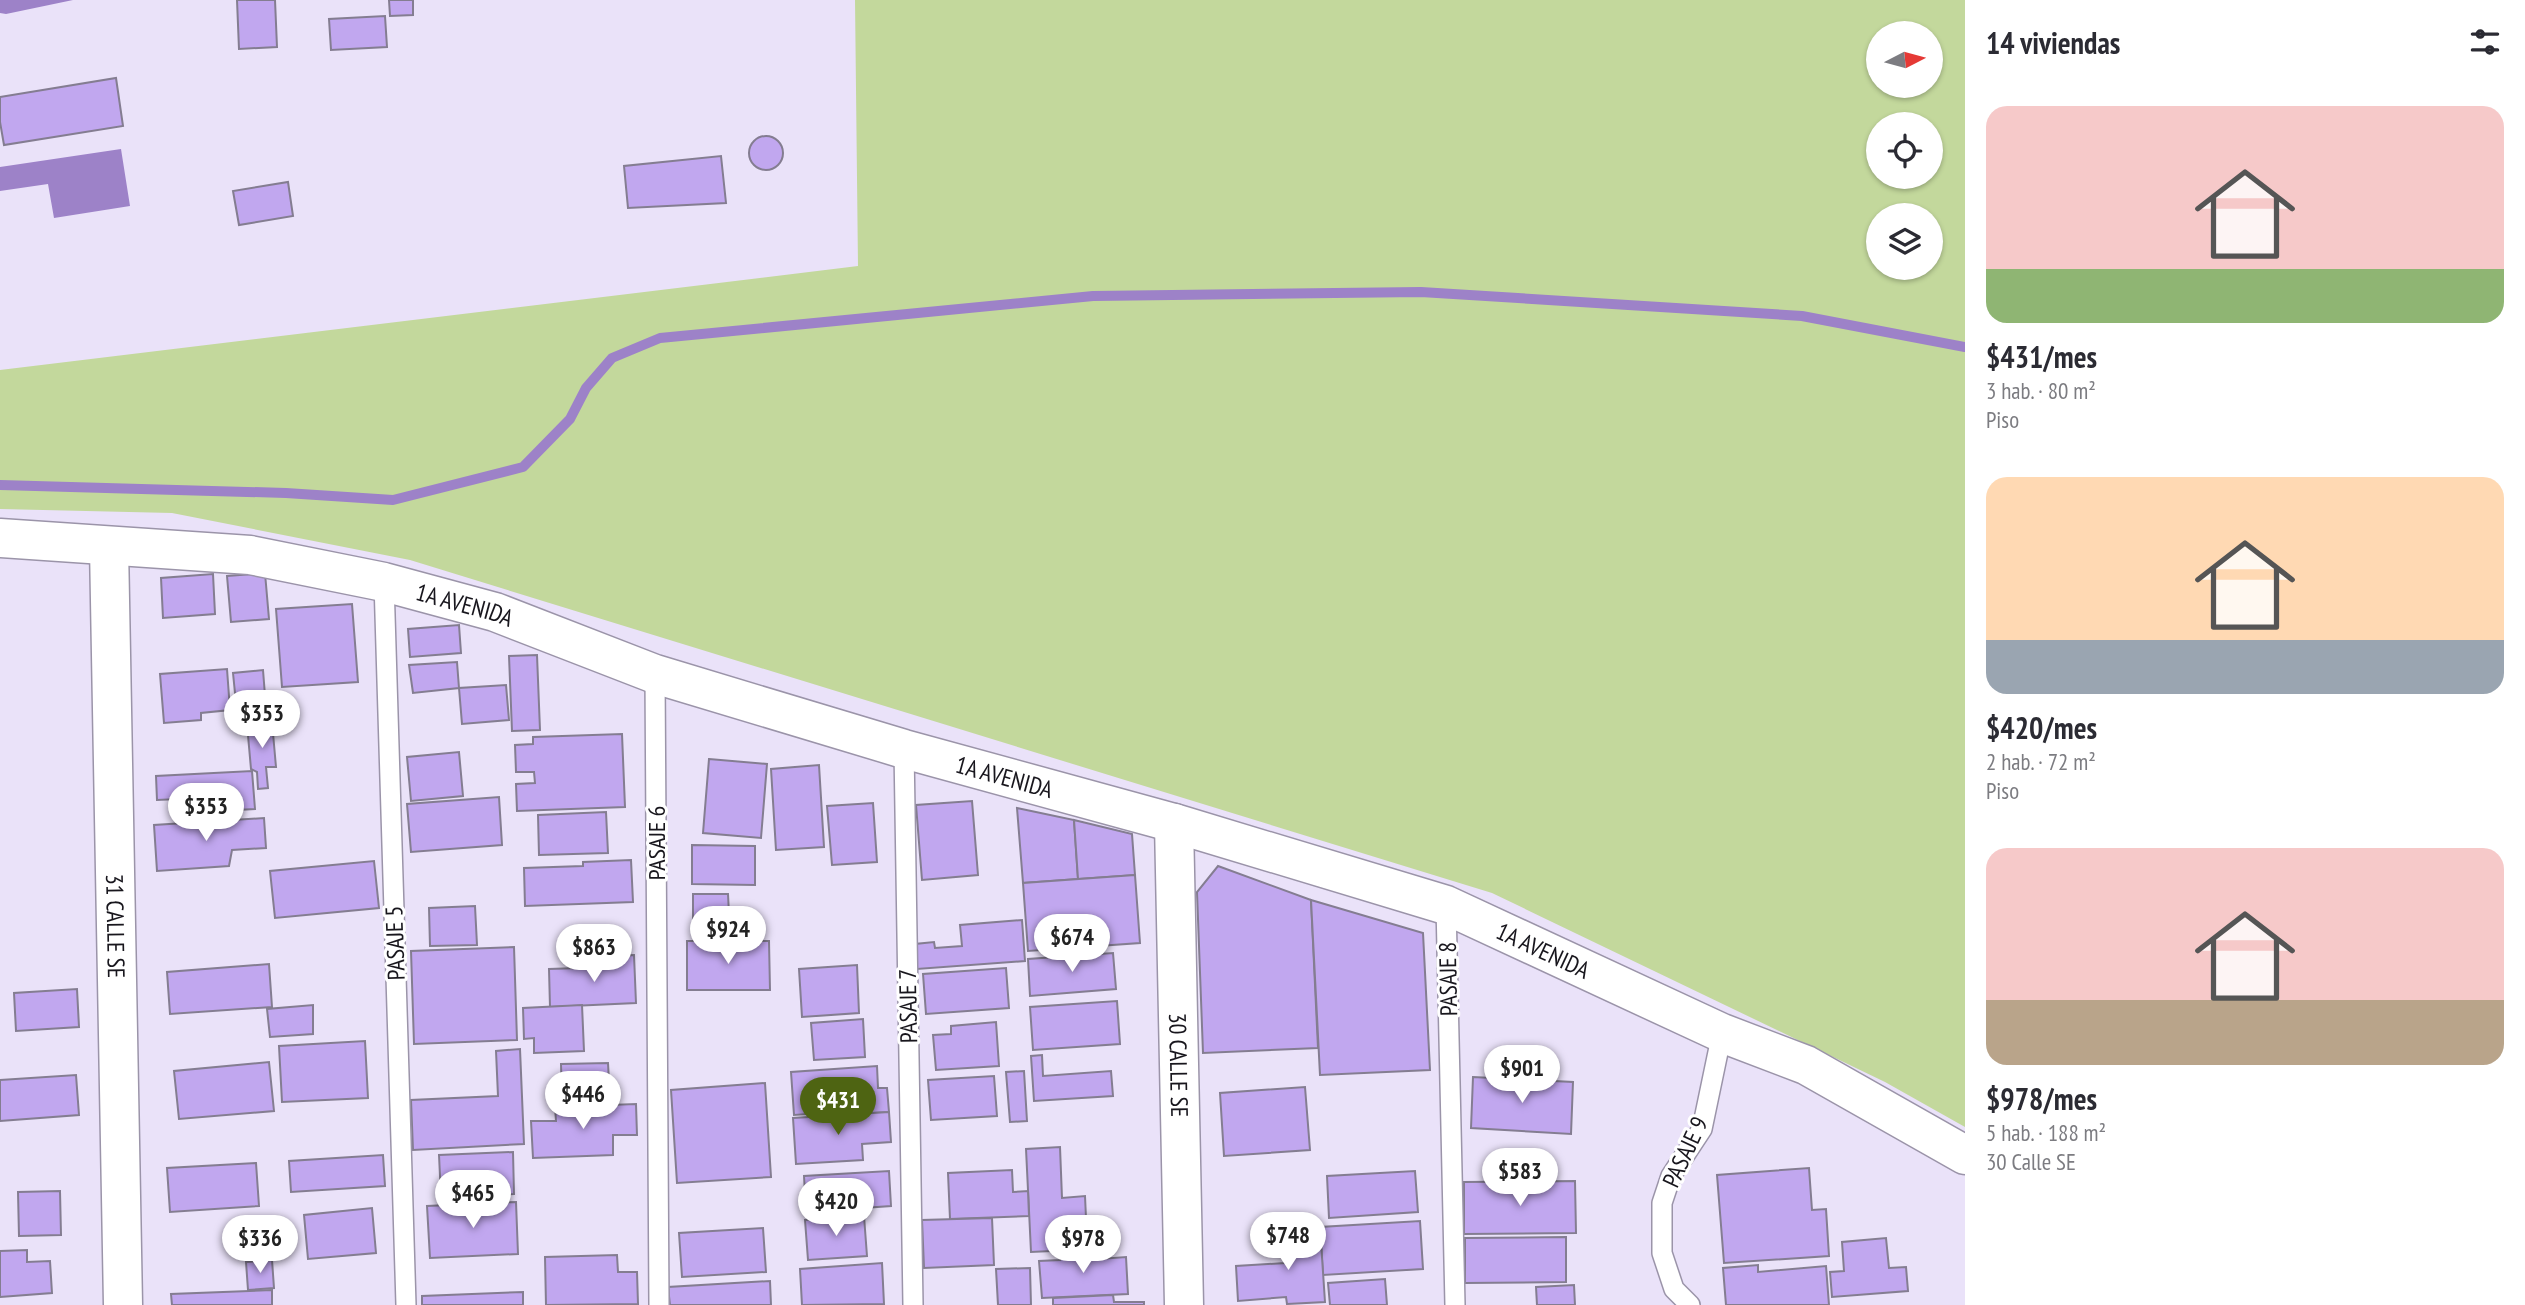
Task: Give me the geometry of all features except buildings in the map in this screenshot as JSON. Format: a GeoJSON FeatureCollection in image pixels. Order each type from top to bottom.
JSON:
{"type":"FeatureCollection","features":[{"type":"Feature","properties":{"kind":"street","name":"1A AVENIDA"},"geometry":{"type":"LineString","coordinates":[[0,538],[250,555],[384,582],[495,612],[655,674],[904,749],[1174,824],[1446,905],[1722,1033],[1806,1065],[1965,1155]]}},
{"type":"Feature","properties":{"kind":"street","name":"31 CALLE SE"},"geometry":{"type":"LineString","coordinates":[[108,546],[123,1305]]}},
{"type":"Feature","properties":{"kind":"street","name":"30 CALLE SE"},"geometry":{"type":"LineString","coordinates":[[1174,824],[1184,1305]]}},
{"type":"Feature","properties":{"kind":"lane","name":"PASAJE 5"},"geometry":{"type":"LineString","coordinates":[[384,582],[406,1305]]}},
{"type":"Feature","properties":{"kind":"lane","name":"PASAJE 6"},"geometry":{"type":"LineString","coordinates":[[655,674],[659,1305]]}},
{"type":"Feature","properties":{"kind":"lane","name":"PASAJE 7"},"geometry":{"type":"LineString","coordinates":[[904,749],[913,1305]]}},
{"type":"Feature","properties":{"kind":"lane","name":"PASAJE 8"},"geometry":{"type":"LineString","coordinates":[[1446,905],[1455,1305]]}},
{"type":"Feature","properties":{"kind":"lane","name":"PASAJE 9"},"geometry":{"type":"LineString","coordinates":[[1690,1305],[1674,1289],[1662,1253],[1662,1203],[1671,1176],[1702,1129],[1722,1033]]}},
{"type":"Feature","properties":{"kind":"green space"},"geometry":{"type":"Polygon","coordinates":[[[855,0],[1965,0],[1965,1127],[1885,1082],[1492,893],[410,560],[172,513],[0,509],[0,370],[858,266],[855,0]]]}},
{"type":"Feature","properties":{"kind":"shaded area"},"geometry":{"type":"Polygon","coordinates":[[[0,0],[73,0],[6,14],[0,13],[0,0]]]}},
{"type":"Feature","properties":{"kind":"shaded area"},"geometry":{"type":"Polygon","coordinates":[[[121,149],[130,206],[54,218],[48,184],[0,191],[0,167],[121,149]]]}},
{"type":"Feature","properties":{"kind":"waterway"},"geometry":{"type":"LineString","coordinates":[[0,485],[286,493],[393,500],[523,467],[570,419],[586,388],[612,358],[660,338],[1093,296],[1421,292],[1802,316],[1965,347]]}}]}
